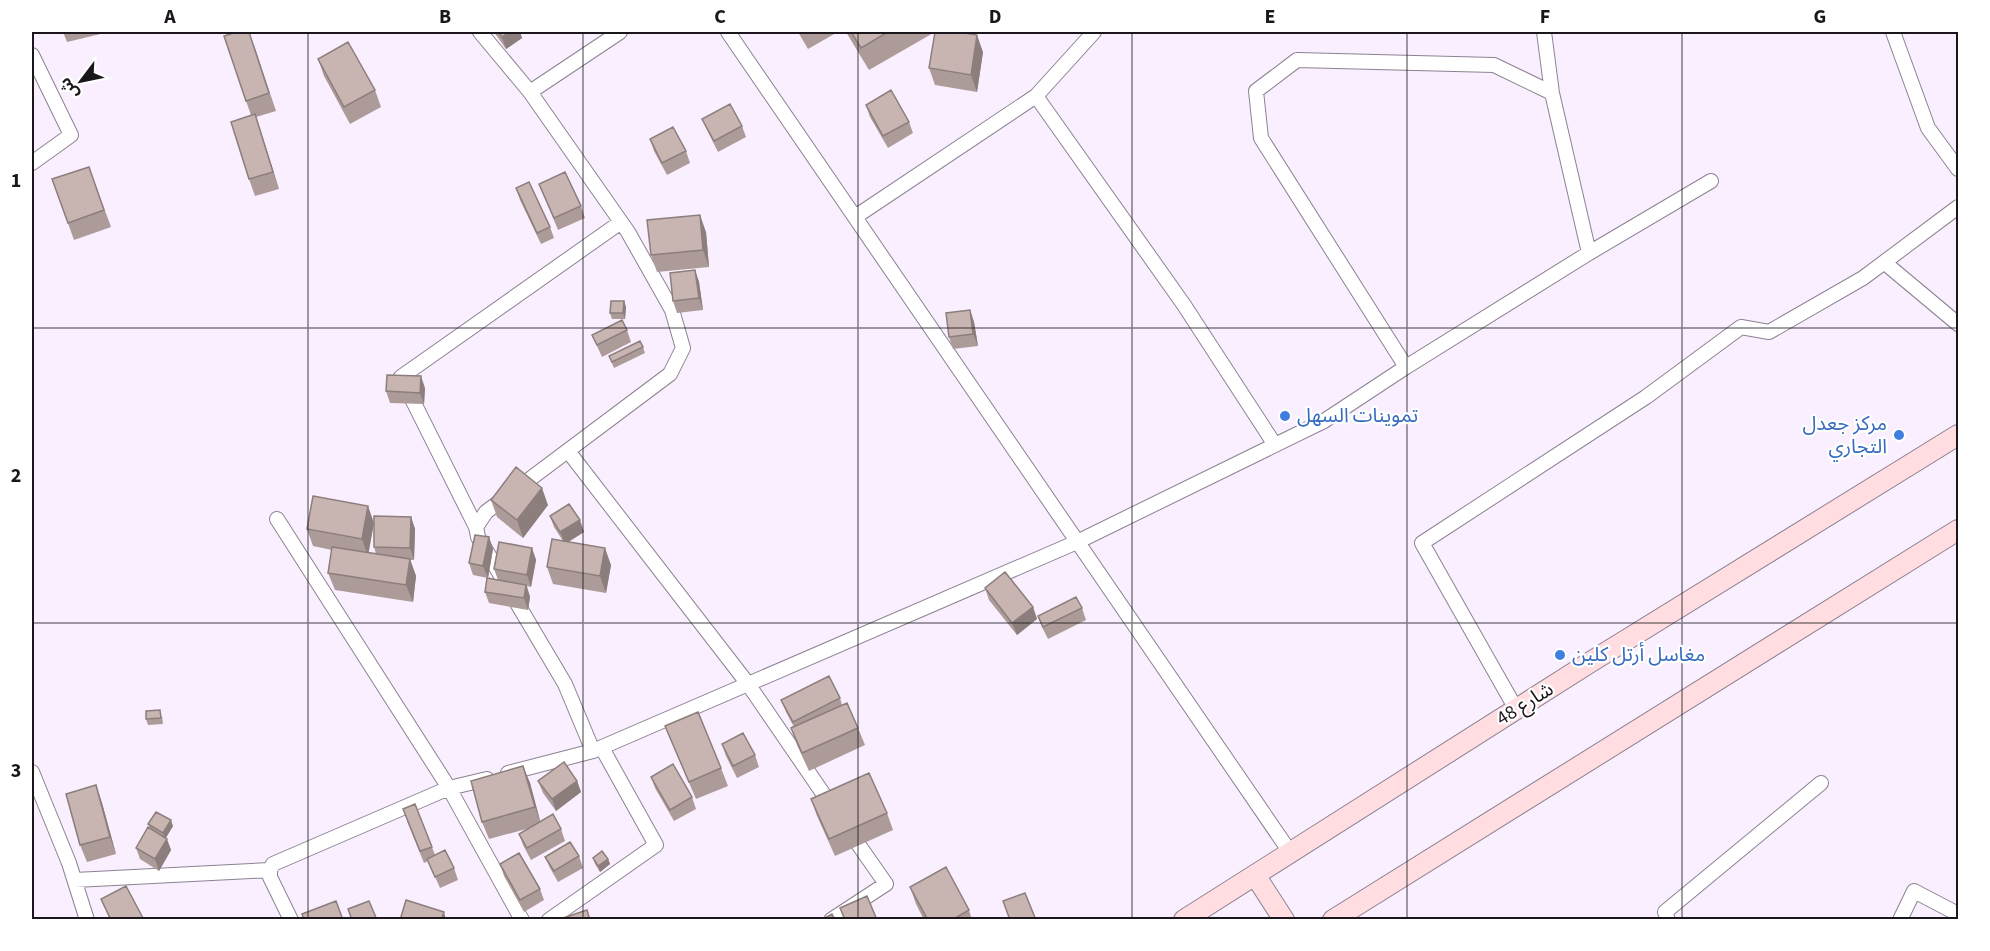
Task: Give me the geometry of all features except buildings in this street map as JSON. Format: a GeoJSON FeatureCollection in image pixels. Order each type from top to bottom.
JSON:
{"type":"FeatureCollection","features":[{"type":"Feature","properties":{"kind":"main road","name":"شارع 48"},"geometry":{"type":"LineString","coordinates":[[1184,920],[1516,709],[1959,435]]}},
{"type":"Feature","properties":{"kind":"main road"},"geometry":{"type":"LineString","coordinates":[[1346,916],[1955,537]]}},
{"type":"Feature","properties":{"kind":"main road"},"geometry":{"type":"LineString","coordinates":[[1255,874],[1284,920]]}},
{"type":"Feature","properties":{"kind":"street"},"geometry":{"type":"LineString","coordinates":[[476,527],[486,512],[670,374],[683,348],[672,310],[621,222],[530,92],[480,32]]}},
{"type":"Feature","properties":{"kind":"street"},"geometry":{"type":"LineString","coordinates":[[530,92],[620,32]]}},
{"type":"Feature","properties":{"kind":"street"},"geometry":{"type":"LineString","coordinates":[[728,32],[1290,852]]}},
{"type":"Feature","properties":{"kind":"street"},"geometry":{"type":"LineString","coordinates":[[855,217],[1036,96],[1094,32]]}},
{"type":"Feature","properties":{"kind":"street"},"geometry":{"type":"LineString","coordinates":[[1544,32],[1552,93],[1588,253]]}},
{"type":"Feature","properties":{"kind":"street"},"geometry":{"type":"LineString","coordinates":[[1893,32],[1928,128],[1959,169]]}},
{"type":"Feature","properties":{"kind":"street"},"geometry":{"type":"LineString","coordinates":[[32,55],[71,135],[32,163]]}},
{"type":"Feature","properties":{"kind":"street"},"geometry":{"type":"LineString","coordinates":[[1406,367],[1261,138],[1256,91],[1297,60],[1494,65],[1552,93]]}},
{"type":"Feature","properties":{"kind":"street"},"geometry":{"type":"LineString","coordinates":[[1036,96],[1184,305],[1275,445]]}},
{"type":"Feature","properties":{"kind":"street"},"geometry":{"type":"LineString","coordinates":[[291,920],[270,877],[273,864],[449,788],[598,749],[1077,542],[1324,421],[1588,253],[1711,181]]}},
{"type":"Feature","properties":{"kind":"street"},"geometry":{"type":"LineString","coordinates":[[1516,709],[1422,543],[1646,397],[1741,327],[1769,332],[1863,278],[1959,207]]}},
{"type":"Feature","properties":{"kind":"street"},"geometry":{"type":"LineString","coordinates":[[549,920],[656,845],[598,749],[565,684],[478,537],[476,527],[401,377],[621,222]]}},
{"type":"Feature","properties":{"kind":"street"},"geometry":{"type":"LineString","coordinates":[[1885,263],[1959,324]]}},
{"type":"Feature","properties":{"kind":"street"},"geometry":{"type":"LineString","coordinates":[[568,451],[748,684],[886,884],[831,920]]}},
{"type":"Feature","properties":{"kind":"street"},"geometry":{"type":"LineString","coordinates":[[277,519],[449,788],[522,920]]}},
{"type":"Feature","properties":{"kind":"street"},"geometry":{"type":"LineString","coordinates":[[32,772],[75,880],[87,920]]}},
{"type":"Feature","properties":{"kind":"street"},"geometry":{"type":"LineString","coordinates":[[1668,920],[1665,912],[1821,783]]}},
{"type":"Feature","properties":{"kind":"street"},"geometry":{"type":"LineString","coordinates":[[75,880],[270,870]]}},
{"type":"Feature","properties":{"kind":"street"},"geometry":{"type":"LineString","coordinates":[[1900,920],[1914,891],[1959,914]]}},
{"type":"Feature","properties":{"kind":"place","name":"تموينات السهل"},"geometry":{"type":"Point","coordinates":[1285,416]}},
{"type":"Feature","properties":{"kind":"place","name":"مركز جعدل التجاري"},"geometry":{"type":"Point","coordinates":[1899,435]}},
{"type":"Feature","properties":{"kind":"place","name":"مغاسل أرتل كلين"},"geometry":{"type":"Point","coordinates":[1560,655]}}]}
